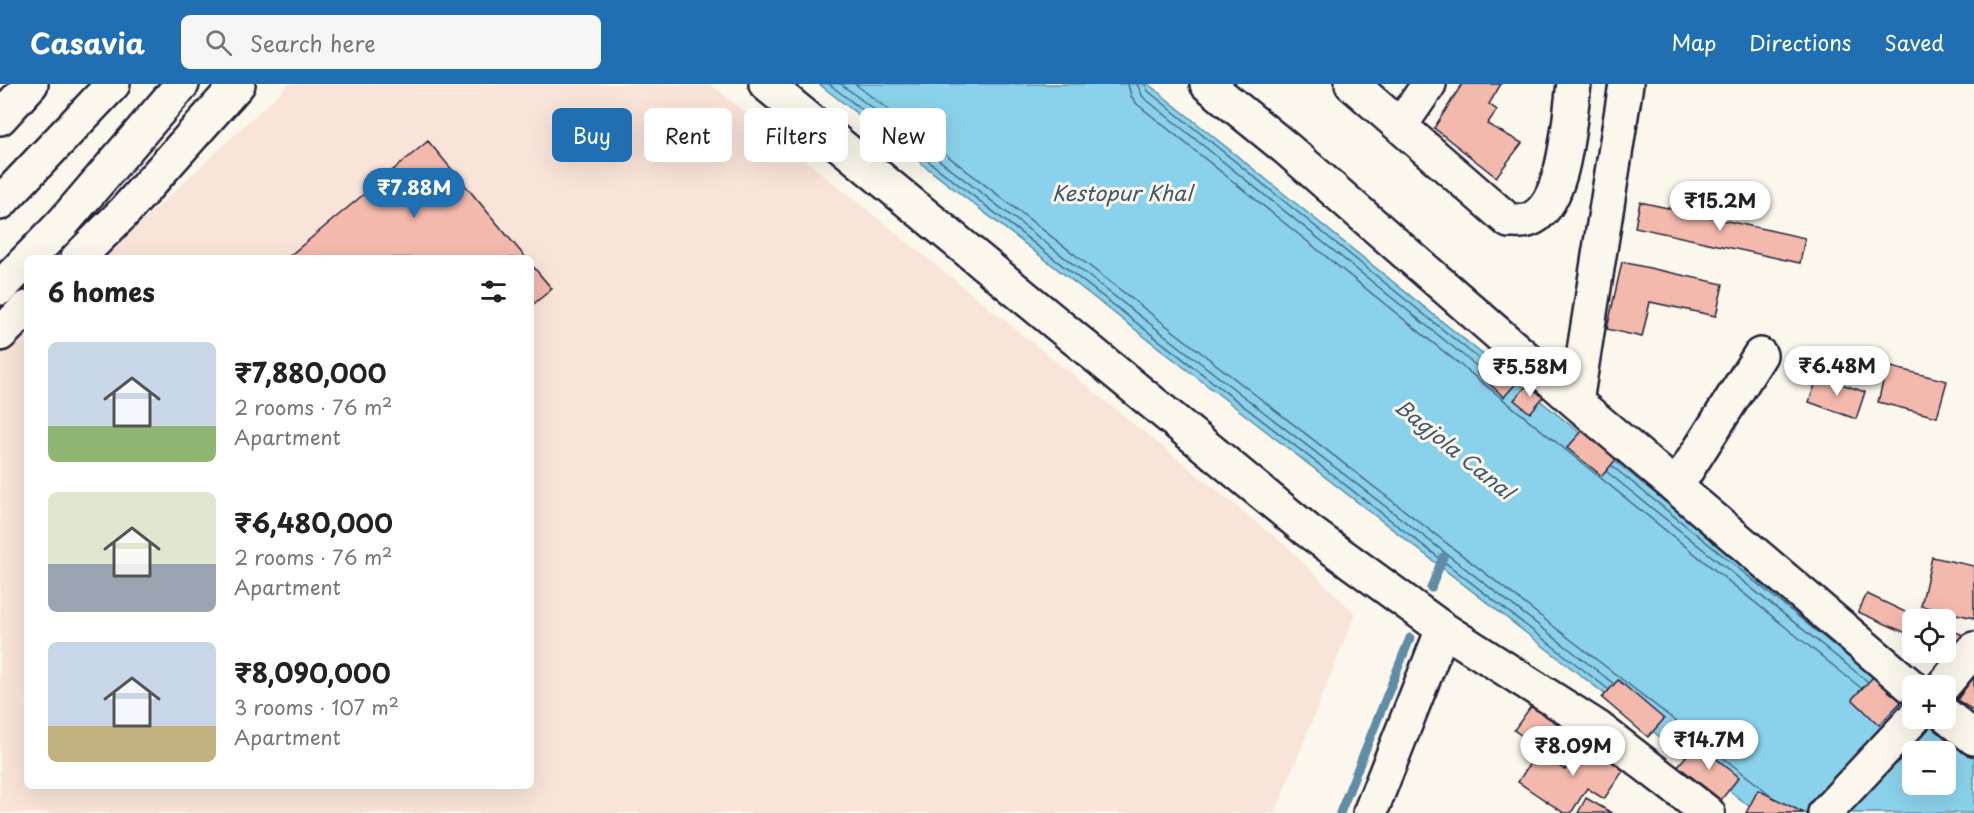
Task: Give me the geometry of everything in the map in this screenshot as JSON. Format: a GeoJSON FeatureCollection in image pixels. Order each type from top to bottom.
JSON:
{"type":"FeatureCollection","features":[{"type":"Feature","properties":{"kind":"street"},"geometry":{"type":"LineString","coordinates":[[0,118],[30,84]]}},
{"type":"Feature","properties":{"kind":"street"},"geometry":{"type":"LineString","coordinates":[[0,203],[113,84]]}},
{"type":"Feature","properties":{"kind":"street"},"geometry":{"type":"LineString","coordinates":[[32,255],[62,224],[182,84]]}},
{"type":"Feature","properties":{"kind":"street"},"geometry":{"type":"LineString","coordinates":[[81,255],[124,212],[238,84]]}},
{"type":"Feature","properties":{"kind":"street"},"geometry":{"type":"LineString","coordinates":[[766,84],[1306,530],[1443,629],[1598,728],[1708,813]]}},
{"type":"Feature","properties":{"kind":"street"},"geometry":{"type":"LineString","coordinates":[[1207,84],[1287,149],[1575,402],[1902,679]]}},
{"type":"Feature","properties":{"kind":"street"},"geometry":{"type":"LineString","coordinates":[[1352,84],[1509,221],[1528,220],[1545,207],[1559,183],[1574,84]]}},
{"type":"Feature","properties":{"kind":"street"},"geometry":{"type":"LineString","coordinates":[[1400,126],[1429,84]]}},
{"type":"Feature","properties":{"kind":"street"},"geometry":{"type":"LineString","coordinates":[[1575,402],[1626,84]]}},
{"type":"Feature","properties":{"kind":"street"},"geometry":{"type":"LineString","coordinates":[[0,288],[24,263]]}},
{"type":"Feature","properties":{"kind":"street"},"geometry":{"type":"LineString","coordinates":[[0,334],[24,311]]}},
{"type":"Feature","properties":{"kind":"street"},"geometry":{"type":"LineString","coordinates":[[1676,487],[1760,355]]}},
{"type":"Feature","properties":{"kind":"street"},"geometry":{"type":"LineString","coordinates":[[1370,813],[1443,629]]}},
{"type":"Feature","properties":{"kind":"street"},"geometry":{"type":"LineString","coordinates":[[1952,675],[1974,649]]}},
{"type":"Feature","properties":{"kind":"street"},"geometry":{"type":"LineString","coordinates":[[1956,723],[1974,738]]}},
{"type":"Feature","properties":{"kind":"street"},"geometry":{"type":"LineString","coordinates":[[1825,813],[1903,729]]}},
{"type":"Feature","properties":{"kind":"shaded area"},"geometry":{"type":"Polygon","coordinates":[[[289,84],[710,84],[744,111],[744,162],[807,162],[1286,546],[1355,614],[1275,813],[0,813],[0,354],[24,332],[24,789],[534,789],[534,255],[106,255],[289,84]]]}},
{"type":"Feature","properties":{"kind":"water","name":"Kestopur Khal"},"geometry":{"type":"Polygon","coordinates":[[[819,84],[1148,84],[1902,693],[1902,729],[1948,729],[1974,750],[1974,813],[1758,813],[919,162],[946,162],[946,108],[860,108],[860,116],[819,84]]]}},
{"type":"Feature","properties":{"kind":"building"},"geometry":{"type":"Polygon","coordinates":[[[1462,84],[1501,84],[1489,104],[1497,110],[1487,124],[1522,143],[1496,177],[1434,128],[1462,84]]]}},
{"type":"Feature","properties":{"kind":"building"},"geometry":{"type":"Polygon","coordinates":[[[428,141],[523,255],[291,255],[428,141]]]}},
{"type":"Feature","properties":{"kind":"building"},"geometry":{"type":"Polygon","coordinates":[[[1640,202],[1805,238],[1800,263],[1635,227],[1640,202]]]}},
{"type":"Feature","properties":{"kind":"building"},"geometry":{"type":"Polygon","coordinates":[[[1622,262],[1723,284],[1716,316],[1650,302],[1642,337],[1607,329],[1622,262]]]}},
{"type":"Feature","properties":{"kind":"building"},"geometry":{"type":"Polygon","coordinates":[[[534,268],[552,289],[534,304],[534,268]]]}},
{"type":"Feature","properties":{"kind":"building"},"geometry":{"type":"Polygon","coordinates":[[[1492,355],[1520,379],[1504,397],[1477,373],[1492,355]]]}},
{"type":"Feature","properties":{"kind":"building"},"geometry":{"type":"Polygon","coordinates":[[[1887,366],[1947,381],[1937,417],[1878,402],[1887,366]]]}},
{"type":"Feature","properties":{"kind":"building"},"geometry":{"type":"Polygon","coordinates":[[[1818,376],[1865,392],[1856,419],[1809,402],[1818,376]]]}},
{"type":"Feature","properties":{"kind":"building"},"geometry":{"type":"Polygon","coordinates":[[[1530,382],[1545,395],[1530,413],[1514,400],[1530,382]]]}},
{"type":"Feature","properties":{"kind":"building"},"geometry":{"type":"Polygon","coordinates":[[[1584,429],[1618,457],[1602,476],[1567,448],[1584,429]]]}},
{"type":"Feature","properties":{"kind":"building"},"geometry":{"type":"Polygon","coordinates":[[[1932,557],[1974,566],[1974,618],[1956,614],[1956,609],[1934,609],[1921,606],[1932,557]]]}},
{"type":"Feature","properties":{"kind":"building"},"geometry":{"type":"Polygon","coordinates":[[[1867,594],[1902,610],[1902,631],[1858,612],[1867,594]]]}},
{"type":"Feature","properties":{"kind":"building"},"geometry":{"type":"Polygon","coordinates":[[[1956,632],[1963,635],[1956,652],[1956,632]]]}},
{"type":"Feature","properties":{"kind":"building"},"geometry":{"type":"Polygon","coordinates":[[[1875,675],[1902,701],[1879,725],[1852,699],[1875,675]]]}},
{"type":"Feature","properties":{"kind":"building"},"geometry":{"type":"Polygon","coordinates":[[[1974,676],[1974,711],[1957,700],[1974,676]]]}},
{"type":"Feature","properties":{"kind":"building"},"geometry":{"type":"Polygon","coordinates":[[[1618,680],[1664,719],[1648,737],[1602,698],[1618,680]]]}},
{"type":"Feature","properties":{"kind":"building"},"geometry":{"type":"Polygon","coordinates":[[[1537,698],[1582,731],[1559,763],[1514,730],[1537,698]]]}},
{"type":"Feature","properties":{"kind":"building"},"geometry":{"type":"Polygon","coordinates":[[[1586,738],[1627,765],[1604,799],[1587,788],[1571,813],[1564,813],[1518,782],[1537,752],[1565,770],[1586,738]]]}},
{"type":"Feature","properties":{"kind":"building"},"geometry":{"type":"Polygon","coordinates":[[[1697,743],[1739,777],[1721,800],[1678,766],[1697,743]]]}},
{"type":"Feature","properties":{"kind":"building"},"geometry":{"type":"Polygon","coordinates":[[[1758,790],[1804,813],[1746,813],[1758,790]]]}},
{"type":"Feature","properties":{"kind":"building"},"geometry":{"type":"Polygon","coordinates":[[[1586,798],[1612,813],[1578,813],[1586,798]]]}},
{"type":"Feature","properties":{"kind":"waterway"},"geometry":{"type":"LineString","coordinates":[[1431,588],[1443,557]]}},
{"type":"Feature","properties":{"kind":"waterway"},"geometry":{"type":"LineString","coordinates":[[1340,813],[1410,638]]}},
{"type":"Feature","properties":{"kind":"water label","name":"Bagjola Canal"},"geometry":{"type":"Point","coordinates":[1455,448]}}]}
